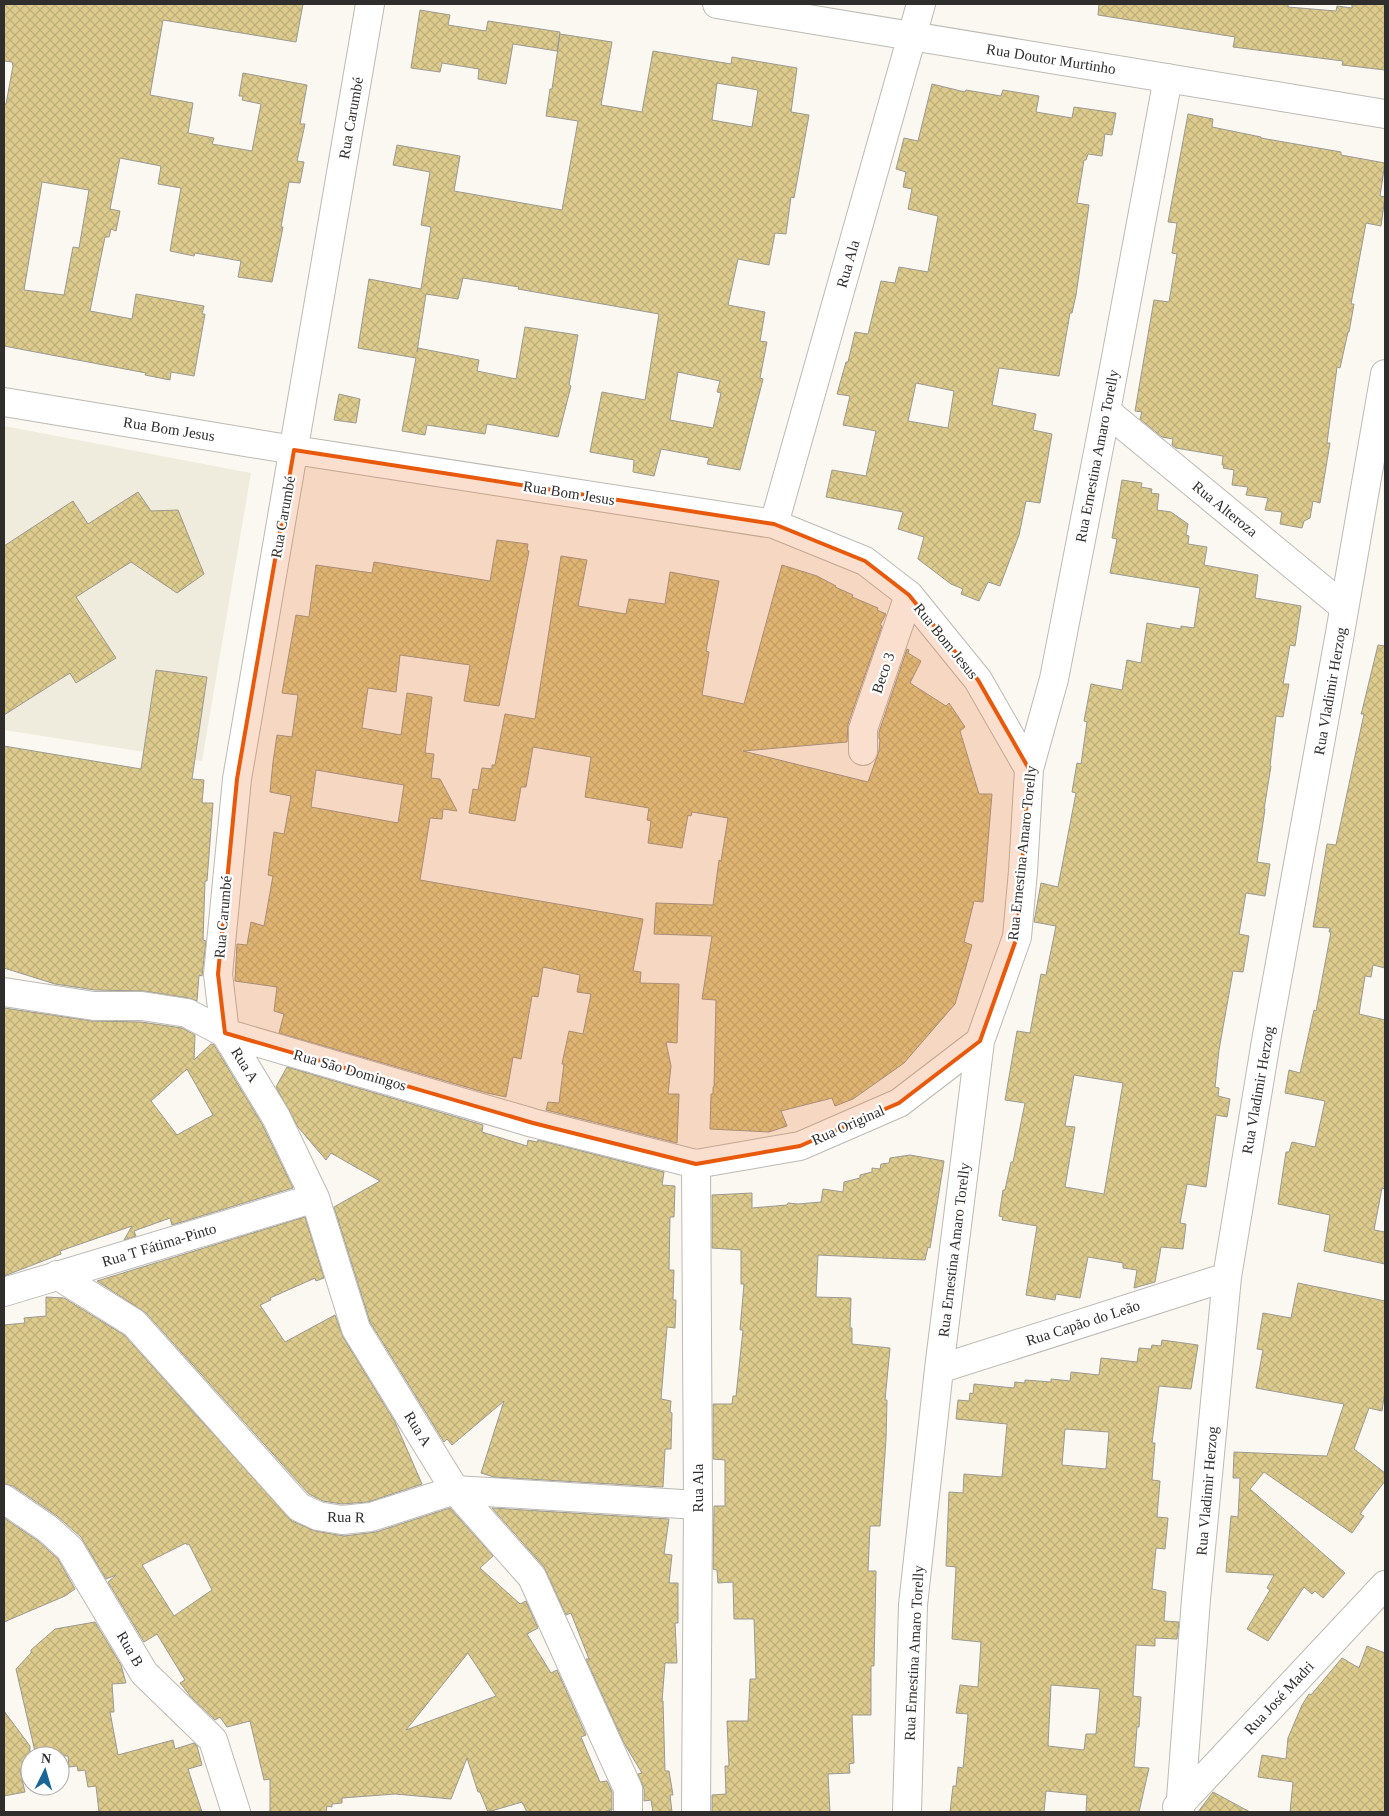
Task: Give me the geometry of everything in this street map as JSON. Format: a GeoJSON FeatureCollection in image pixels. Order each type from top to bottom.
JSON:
{"type":"FeatureCollection","features":[{"type":"Feature","properties":{"kind":"street","name":"Rua Carumbé"},"geometry":{"type":"LineString","coordinates":[[225,1033],[218,974],[236,779],[370,4]]}},
{"type":"Feature","properties":{"kind":"street","name":"Rua Doutor Murtinho"},"geometry":{"type":"LineString","coordinates":[[717,4],[1385,114]]}},
{"type":"Feature","properties":{"kind":"street","name":"Rua Ala"},"geometry":{"type":"LineString","coordinates":[[774,524],[921,4]]}},
{"type":"Feature","properties":{"kind":"street","name":"Rua Ernestina Amaro Torelly"},"geometry":{"type":"LineString","coordinates":[[907,1812],[913,1605],[939,1369],[980,1041],[1017,937],[1029,769],[1054,679],[1168,78]]}},
{"type":"Feature","properties":{"kind":"street","name":"Rua Vladimir Herzog"},"geometry":{"type":"LineString","coordinates":[[1178,1809],[1227,1277],[1267,1035],[1385,374]]}},
{"type":"Feature","properties":{"kind":"street","name":"Rua Bom Jesus"},"geometry":{"type":"LineString","coordinates":[[4,402],[294,450],[774,524],[865,560],[909,595],[978,680],[1029,769]]}},
{"type":"Feature","properties":{"kind":"street","name":"Rua Alteroza"},"geometry":{"type":"LineString","coordinates":[[1106,412],[1344,607]]}},
{"type":"Feature","properties":{"kind":"street","name":"Beco 3"},"geometry":{"type":"LineString","coordinates":[[863,751],[863,728],[909,595]]}},
{"type":"Feature","properties":{"kind":"street","name":"Rua São Domingos"},"geometry":{"type":"LineString","coordinates":[[4,992],[94,1006],[142,1006],[187,1013],[225,1033],[533,1123],[696,1164]]}},
{"type":"Feature","properties":{"kind":"street","name":"Rua A"},"geometry":{"type":"LineString","coordinates":[[225,1033],[276,1117],[315,1198],[356,1329],[455,1490],[532,1578],[628,1789],[628,1812]]}},
{"type":"Feature","properties":{"kind":"street","name":"Rua Original"},"geometry":{"type":"LineString","coordinates":[[696,1164],[800,1146],[899,1103],[980,1041]]}},
{"type":"Feature","properties":{"kind":"street","name":"Rua Ala"},"geometry":{"type":"LineString","coordinates":[[696,1164],[698,1505],[696,1812]]}},
{"type":"Feature","properties":{"kind":"street","name":"Rua T Fátima-Pinto"},"geometry":{"type":"LineString","coordinates":[[4,1292],[315,1198]]}},
{"type":"Feature","properties":{"kind":"street","name":"Rua R"},"geometry":{"type":"LineString","coordinates":[[57,1275],[134,1323],[299,1507],[318,1516],[342,1520],[371,1517],[455,1490],[698,1505]]}},
{"type":"Feature","properties":{"kind":"street","name":"Rua Capão do Leão"},"geometry":{"type":"LineString","coordinates":[[939,1369],[1227,1277]]}},
{"type":"Feature","properties":{"kind":"street","name":"Rua B"},"geometry":{"type":"LineString","coordinates":[[4,1499],[48,1529],[70,1549],[144,1673],[213,1740],[236,1812]]}},
{"type":"Feature","properties":{"kind":"street","name":"Rua José Madri"},"geometry":{"type":"LineString","coordinates":[[1178,1809],[1385,1585]]}},
{"type":"Feature","properties":{"kind":"highlighted area"},"geometry":{"type":"Polygon","coordinates":[[[294,450],[774,524],[865,561],[909,595],[978,680],[1029,769],[1017,937],[980,1041],[899,1103],[800,1146],[696,1164],[533,1123],[225,1033],[218,974],[237,779],[294,450]]]}},
{"type":"Feature","properties":{"kind":"shaded area"},"geometry":{"type":"Polygon","coordinates":[[[4,426],[251,473],[202,761],[4,730],[4,426]]]}},
{"type":"Feature","properties":{"kind":"building"},"geometry":{"type":"Polygon","coordinates":[[[4,4],[303,4],[296,42],[163,20],[150,95],[193,103],[188,133],[214,138],[212,144],[252,151],[261,104],[242,100],[243,96],[239,96],[243,73],[307,85],[300,124],[305,124],[297,161],[304,162],[300,183],[289,182],[281,227],[283,227],[272,282],[238,277],[241,261],[195,253],[194,256],[170,251],[181,188],[158,184],[161,166],[120,158],[110,209],[120,211],[116,231],[111,229],[109,237],[105,237],[90,311],[132,319],[136,294],[204,306],[202,314],[205,314],[194,376],[171,372],[170,380],[145,375],[146,373],[4,346],[4,104],[6,104],[13,66],[12,62],[4,61],[4,4]],[[42,182],[24,290],[64,295],[73,247],[79,248],[89,190],[42,182]]]}},
{"type":"Feature","properties":{"kind":"building"},"geometry":{"type":"Polygon","coordinates":[[[1099,4],[1288,4],[1288,7],[1336,11],[1337,6],[1352,8],[1352,4],[1385,4],[1385,70],[1342,65],[1343,61],[1233,47],[1235,37],[1098,15],[1099,4]]]}},
{"type":"Feature","properties":{"kind":"building"},"geometry":{"type":"Polygon","coordinates":[[[420,10],[450,15],[448,25],[486,31],[488,21],[560,32],[557,51],[513,44],[506,84],[478,79],[479,69],[442,63],[440,72],[411,68],[420,10]]]}},
{"type":"Feature","properties":{"kind":"building"},"geometry":{"type":"Polygon","coordinates":[[[560,34],[612,42],[601,105],[642,112],[653,51],[731,64],[732,57],[797,68],[791,112],[809,115],[794,198],[791,197],[786,234],[775,233],[769,265],[738,259],[728,305],[765,312],[760,341],[767,342],[760,378],[763,379],[740,470],[707,464],[709,458],[661,449],[654,476],[633,472],[634,460],[590,452],[602,392],[645,400],[659,314],[463,278],[458,299],[426,294],[417,352],[418,348],[479,360],[477,371],[516,379],[525,327],[578,335],[569,385],[571,386],[558,437],[487,424],[485,434],[427,425],[425,435],[402,431],[416,358],[358,348],[369,279],[421,289],[431,227],[421,225],[430,172],[393,165],[397,145],[460,156],[454,191],[562,210],[578,121],[546,116],[550,89],[552,89],[560,34]],[[717,83],[712,120],[752,127],[758,90],[717,83]],[[678,372],[670,420],[713,428],[721,393],[717,392],[720,381],[678,372]]]}},
{"type":"Feature","properties":{"kind":"building"},"geometry":{"type":"Polygon","coordinates":[[[932,84],[965,92],[966,90],[1001,96],[1003,90],[1039,96],[1036,112],[1072,118],[1074,107],[1116,113],[1112,135],[1105,134],[1102,156],[1088,154],[1086,160],[1084,160],[1077,203],[1089,205],[1076,295],[1072,313],[1070,313],[1059,376],[999,368],[992,405],[1036,414],[1033,430],[1052,434],[1040,503],[1026,501],[1019,535],[1000,586],[988,582],[979,601],[961,594],[963,589],[951,584],[918,559],[924,537],[898,529],[903,512],[826,497],[832,470],[866,476],[876,431],[843,425],[850,396],[837,394],[846,362],[848,362],[855,332],[868,334],[881,281],[895,283],[899,267],[928,272],[938,216],[908,209],[912,189],[903,187],[906,172],[896,169],[904,138],[918,141],[932,84]],[[916,383],[908,421],[948,428],[954,391],[916,383]]]}},
{"type":"Feature","properties":{"kind":"building"},"geometry":{"type":"Polygon","coordinates":[[[1188,114],[1213,119],[1212,127],[1341,152],[1341,155],[1385,163],[1380,196],[1385,197],[1381,226],[1366,223],[1351,304],[1354,304],[1349,332],[1340,368],[1337,367],[1327,443],[1330,443],[1320,503],[1313,501],[1310,518],[1304,521],[1302,528],[1280,524],[1282,512],[1265,510],[1268,498],[1246,495],[1248,487],[1232,485],[1234,470],[1223,468],[1223,456],[1176,448],[1172,445],[1173,439],[1162,437],[1140,419],[1142,412],[1135,411],[1154,300],[1169,302],[1177,254],[1172,253],[1177,223],[1168,222],[1188,114]]]}},
{"type":"Feature","properties":{"kind":"building"},"geometry":{"type":"Polygon","coordinates":[[[339,394],[360,399],[356,423],[334,420],[339,394]]]}},
{"type":"Feature","properties":{"kind":"building"},"geometry":{"type":"Polygon","coordinates":[[[1122,480],[1142,483],[1141,487],[1152,489],[1151,493],[1159,494],[1157,510],[1171,512],[1188,524],[1186,535],[1189,536],[1188,544],[1207,547],[1204,565],[1258,575],[1255,598],[1301,606],[1295,646],[1290,645],[1283,684],[1289,684],[1283,717],[1276,716],[1257,862],[1270,864],[1265,896],[1246,893],[1239,934],[1249,936],[1243,972],[1233,971],[1219,1050],[1215,1087],[1219,1088],[1218,1096],[1230,1099],[1227,1117],[1216,1115],[1206,1187],[1187,1184],[1180,1223],[1186,1224],[1183,1249],[1161,1247],[1155,1282],[1134,1288],[1137,1270],[1123,1268],[1123,1263],[1088,1257],[1080,1298],[1056,1294],[1055,1300],[1026,1295],[1037,1226],[1002,1220],[1003,1217],[999,1216],[1003,1190],[1005,1190],[1011,1162],[1013,1162],[1025,1103],[1005,1100],[1017,1031],[1030,1033],[1041,974],[1046,975],[1056,926],[1034,922],[1041,883],[1058,887],[1076,793],[1072,792],[1077,763],[1081,764],[1087,722],[1084,721],[1091,684],[1122,690],[1127,660],[1141,663],[1147,623],[1181,629],[1181,626],[1194,628],[1200,588],[1110,573],[1117,539],[1112,538],[1122,480]],[[1074,1075],[1065,1126],[1075,1127],[1065,1187],[1104,1194],[1123,1083],[1074,1075]]]}},
{"type":"Feature","properties":{"kind":"building"},"geometry":{"type":"Polygon","coordinates":[[[138,492],[151,511],[178,510],[204,574],[177,593],[131,562],[76,597],[116,658],[76,683],[70,673],[4,715],[4,546],[73,501],[88,524],[138,492]]]}},
{"type":"Feature","properties":{"kind":"building"},"geometry":{"type":"Polygon","coordinates":[[[497,540],[528,544],[527,550],[529,551],[499,706],[464,701],[470,665],[400,655],[396,692],[368,688],[362,728],[401,735],[407,693],[432,697],[425,753],[434,754],[431,778],[440,779],[457,811],[443,809],[442,819],[430,818],[420,880],[643,919],[633,971],[641,972],[640,983],[679,984],[677,1043],[666,1042],[671,1066],[668,1094],[679,1094],[677,1143],[546,1110],[548,1102],[559,1103],[564,1064],[562,1064],[569,1031],[583,1034],[591,994],[577,992],[580,975],[543,967],[538,997],[532,996],[521,1059],[513,1057],[506,1097],[279,1033],[284,1014],[274,1011],[277,987],[235,981],[237,944],[247,945],[251,922],[264,926],[273,876],[268,875],[274,832],[284,834],[291,796],[270,792],[273,762],[277,735],[292,737],[298,695],[282,693],[296,615],[309,617],[316,565],[372,573],[374,562],[490,581],[497,540]],[[316,770],[311,807],[398,823],[404,785],[316,770]]]}},
{"type":"Feature","properties":{"kind":"building"},"geometry":{"type":"Polygon","coordinates":[[[561,556],[587,560],[578,606],[626,614],[629,599],[665,604],[670,572],[719,581],[706,651],[709,652],[702,695],[744,704],[782,565],[817,576],[853,595],[852,597],[878,608],[877,610],[886,614],[880,625],[882,626],[848,724],[847,742],[743,751],[868,782],[879,751],[879,732],[907,649],[909,650],[908,653],[921,661],[910,683],[946,706],[949,703],[965,727],[960,731],[979,794],[992,794],[983,902],[974,901],[964,942],[972,945],[955,1004],[904,1063],[853,1099],[835,1106],[832,1098],[781,1111],[787,1126],[769,1132],[710,1129],[711,1094],[713,1094],[714,1087],[716,1000],[702,999],[712,936],[654,934],[656,903],[713,905],[719,860],[721,861],[728,818],[692,812],[691,816],[688,815],[682,848],[648,843],[651,821],[647,820],[649,808],[585,797],[591,757],[533,747],[526,787],[521,787],[515,821],[469,813],[473,789],[478,790],[482,768],[492,769],[492,765],[495,765],[505,714],[535,719],[561,556]]]}},
{"type":"Feature","properties":{"kind":"building"},"geometry":{"type":"Polygon","coordinates":[[[1378,645],[1385,646],[1385,968],[1373,965],[1371,977],[1365,976],[1359,1014],[1385,1020],[1385,1189],[1382,1188],[1374,1230],[1385,1232],[1385,1264],[1324,1251],[1330,1215],[1278,1204],[1286,1152],[1289,1152],[1292,1142],[1315,1147],[1325,1101],[1285,1093],[1289,1070],[1300,1073],[1314,1010],[1316,1011],[1331,932],[1329,932],[1330,928],[1313,927],[1327,844],[1336,845],[1364,714],[1361,714],[1378,645]]]}},
{"type":"Feature","properties":{"kind":"building"},"geometry":{"type":"Polygon","coordinates":[[[156,670],[207,677],[192,779],[204,780],[202,803],[213,803],[207,881],[205,881],[203,940],[206,941],[202,976],[199,975],[197,1001],[144,991],[95,990],[55,984],[4,968],[4,746],[141,769],[156,670]]]}},
{"type":"Feature","properties":{"kind":"building"},"geometry":{"type":"Polygon","coordinates":[[[4,1008],[92,1021],[141,1022],[182,1028],[195,1035],[194,1060],[211,1044],[214,1045],[262,1124],[293,1188],[172,1225],[170,1218],[134,1231],[136,1236],[124,1240],[132,1226],[60,1251],[61,1254],[4,1276],[4,1008]],[[187,1069],[151,1101],[177,1135],[213,1115],[187,1069]]]}},
{"type":"Feature","properties":{"kind":"building"},"geometry":{"type":"Polygon","coordinates":[[[287,1067],[483,1125],[482,1132],[527,1146],[528,1140],[537,1142],[538,1140],[664,1172],[662,1185],[675,1186],[674,1217],[670,1217],[669,1270],[674,1270],[673,1300],[676,1300],[675,1328],[667,1327],[661,1399],[671,1401],[670,1412],[672,1413],[671,1449],[665,1449],[663,1487],[494,1477],[481,1473],[504,1401],[452,1445],[447,1439],[444,1442],[370,1322],[334,1207],[380,1181],[331,1153],[326,1160],[298,1127],[276,1087],[287,1067]]]}},
{"type":"Feature","properties":{"kind":"building"},"geometry":{"type":"Polygon","coordinates":[[[910,1155],[944,1161],[930,1248],[928,1247],[925,1260],[818,1255],[816,1297],[851,1298],[850,1328],[852,1328],[852,1344],[890,1348],[885,1400],[887,1400],[886,1439],[880,1526],[870,1526],[868,1571],[876,1571],[874,1666],[871,1666],[871,1715],[852,1715],[854,1763],[849,1764],[850,1773],[828,1774],[830,1812],[712,1812],[712,1795],[726,1794],[725,1766],[729,1766],[727,1721],[748,1721],[750,1679],[756,1679],[754,1619],[734,1619],[733,1582],[718,1583],[717,1570],[713,1569],[714,1506],[725,1506],[725,1460],[713,1459],[713,1404],[732,1404],[733,1396],[736,1396],[743,1330],[740,1330],[744,1284],[741,1284],[741,1250],[712,1248],[712,1195],[752,1193],[752,1208],[787,1205],[788,1203],[821,1202],[823,1189],[843,1192],[844,1182],[860,1178],[860,1175],[872,1172],[872,1168],[880,1169],[881,1164],[889,1163],[890,1158],[910,1155]]]}},
{"type":"Feature","properties":{"kind":"building"},"geometry":{"type":"Polygon","coordinates":[[[305,1217],[324,1278],[316,1281],[315,1278],[270,1298],[271,1300],[260,1305],[285,1342],[335,1315],[343,1337],[395,1422],[422,1484],[368,1502],[342,1504],[323,1501],[309,1494],[146,1313],[97,1281],[305,1217]]]}},
{"type":"Feature","properties":{"kind":"building"},"geometry":{"type":"Polygon","coordinates":[[[1298,1283],[1385,1301],[1385,1391],[1382,1411],[1369,1408],[1354,1449],[1385,1473],[1385,1481],[1360,1514],[1364,1516],[1352,1533],[1264,1472],[1250,1489],[1345,1573],[1323,1598],[1315,1591],[1312,1594],[1304,1587],[1268,1641],[1247,1629],[1270,1590],[1267,1588],[1274,1575],[1226,1572],[1231,1516],[1238,1517],[1240,1478],[1233,1478],[1234,1452],[1327,1456],[1344,1404],[1256,1388],[1263,1350],[1257,1349],[1263,1313],[1291,1318],[1298,1283]]]}},
{"type":"Feature","properties":{"kind":"building"},"geometry":{"type":"Polygon","coordinates":[[[46,1297],[64,1298],[124,1335],[292,1521],[315,1531],[344,1536],[376,1532],[450,1508],[493,1556],[480,1568],[520,1604],[526,1601],[538,1628],[527,1634],[551,1673],[557,1670],[586,1735],[581,1737],[600,1782],[607,1781],[612,1792],[612,1810],[602,1812],[527,1812],[522,1802],[488,1812],[480,1792],[478,1792],[467,1758],[451,1799],[395,1794],[342,1798],[342,1803],[332,1804],[332,1807],[327,1806],[326,1812],[270,1812],[270,1779],[264,1780],[250,1721],[227,1727],[220,1717],[215,1720],[191,1697],[180,1683],[185,1680],[157,1634],[144,1642],[108,1582],[116,1575],[106,1579],[81,1537],[57,1516],[13,1486],[4,1484],[4,1325],[25,1323],[24,1318],[46,1316],[46,1297]],[[186,1543],[142,1565],[174,1616],[212,1590],[189,1544],[187,1545],[186,1543]],[[468,1653],[406,1730],[496,1696],[468,1653]]]}},
{"type":"Feature","properties":{"kind":"building"},"geometry":{"type":"Polygon","coordinates":[[[1162,1340],[1198,1345],[1191,1389],[1159,1386],[1152,1443],[1155,1443],[1152,1480],[1160,1481],[1157,1517],[1168,1518],[1165,1549],[1156,1548],[1152,1589],[1166,1592],[1164,1621],[1179,1622],[1177,1639],[1155,1638],[1155,1646],[1136,1645],[1133,1696],[1141,1697],[1134,1767],[1149,1768],[1139,1812],[1086,1812],[1087,1795],[1046,1791],[1044,1812],[950,1812],[953,1786],[956,1786],[958,1767],[963,1768],[968,1714],[956,1713],[960,1685],[978,1687],[981,1642],[952,1639],[956,1567],[946,1566],[949,1492],[963,1493],[964,1474],[1002,1477],[1007,1424],[956,1419],[958,1400],[969,1401],[970,1393],[973,1394],[974,1384],[1014,1388],[1015,1382],[1025,1383],[1025,1380],[1051,1382],[1051,1379],[1070,1381],[1071,1372],[1099,1375],[1101,1358],[1137,1362],[1139,1348],[1151,1349],[1152,1345],[1161,1346],[1162,1340]],[[1065,1429],[1062,1465],[1106,1469],[1109,1432],[1065,1429]],[[1051,1685],[1048,1746],[1084,1750],[1086,1734],[1096,1734],[1100,1689],[1051,1685]]]}},
{"type":"Feature","properties":{"kind":"building"},"geometry":{"type":"Polygon","coordinates":[[[492,1508],[669,1519],[664,1554],[672,1555],[669,1583],[678,1583],[678,1623],[675,1623],[677,1663],[665,1663],[662,1701],[665,1771],[669,1771],[673,1795],[670,1795],[672,1812],[653,1812],[651,1800],[644,1801],[644,1789],[638,1774],[642,1773],[624,1743],[586,1659],[589,1659],[571,1613],[566,1615],[544,1567],[492,1508]]]}},
{"type":"Feature","properties":{"kind":"building"},"geometry":{"type":"Polygon","coordinates":[[[4,1518],[38,1541],[58,1559],[75,1589],[65,1596],[4,1622],[4,1518]]]}},
{"type":"Feature","properties":{"kind":"building"},"geometry":{"type":"Polygon","coordinates":[[[95,1622],[121,1665],[126,1683],[112,1684],[114,1712],[110,1712],[118,1755],[173,1740],[175,1749],[194,1743],[197,1746],[202,1765],[188,1769],[202,1812],[99,1812],[96,1786],[88,1787],[85,1770],[78,1771],[77,1766],[70,1767],[70,1746],[34,1746],[16,1669],[31,1653],[31,1650],[55,1629],[95,1622]]]}},
{"type":"Feature","properties":{"kind":"building"},"geometry":{"type":"Polygon","coordinates":[[[1367,1646],[1385,1653],[1385,1812],[1290,1812],[1293,1782],[1258,1777],[1262,1755],[1286,1759],[1288,1738],[1302,1705],[1309,1694],[1311,1695],[1342,1658],[1359,1668],[1367,1646]]]}},
{"type":"Feature","properties":{"kind":"building"},"geometry":{"type":"Polygon","coordinates":[[[4,1711],[30,1746],[20,1746],[20,1793],[4,1796],[4,1711]]]}},
{"type":"Feature","properties":{"kind":"building"},"geometry":{"type":"Polygon","coordinates":[[[1213,1792],[1250,1812],[1198,1812],[1213,1792]]]}}]}
